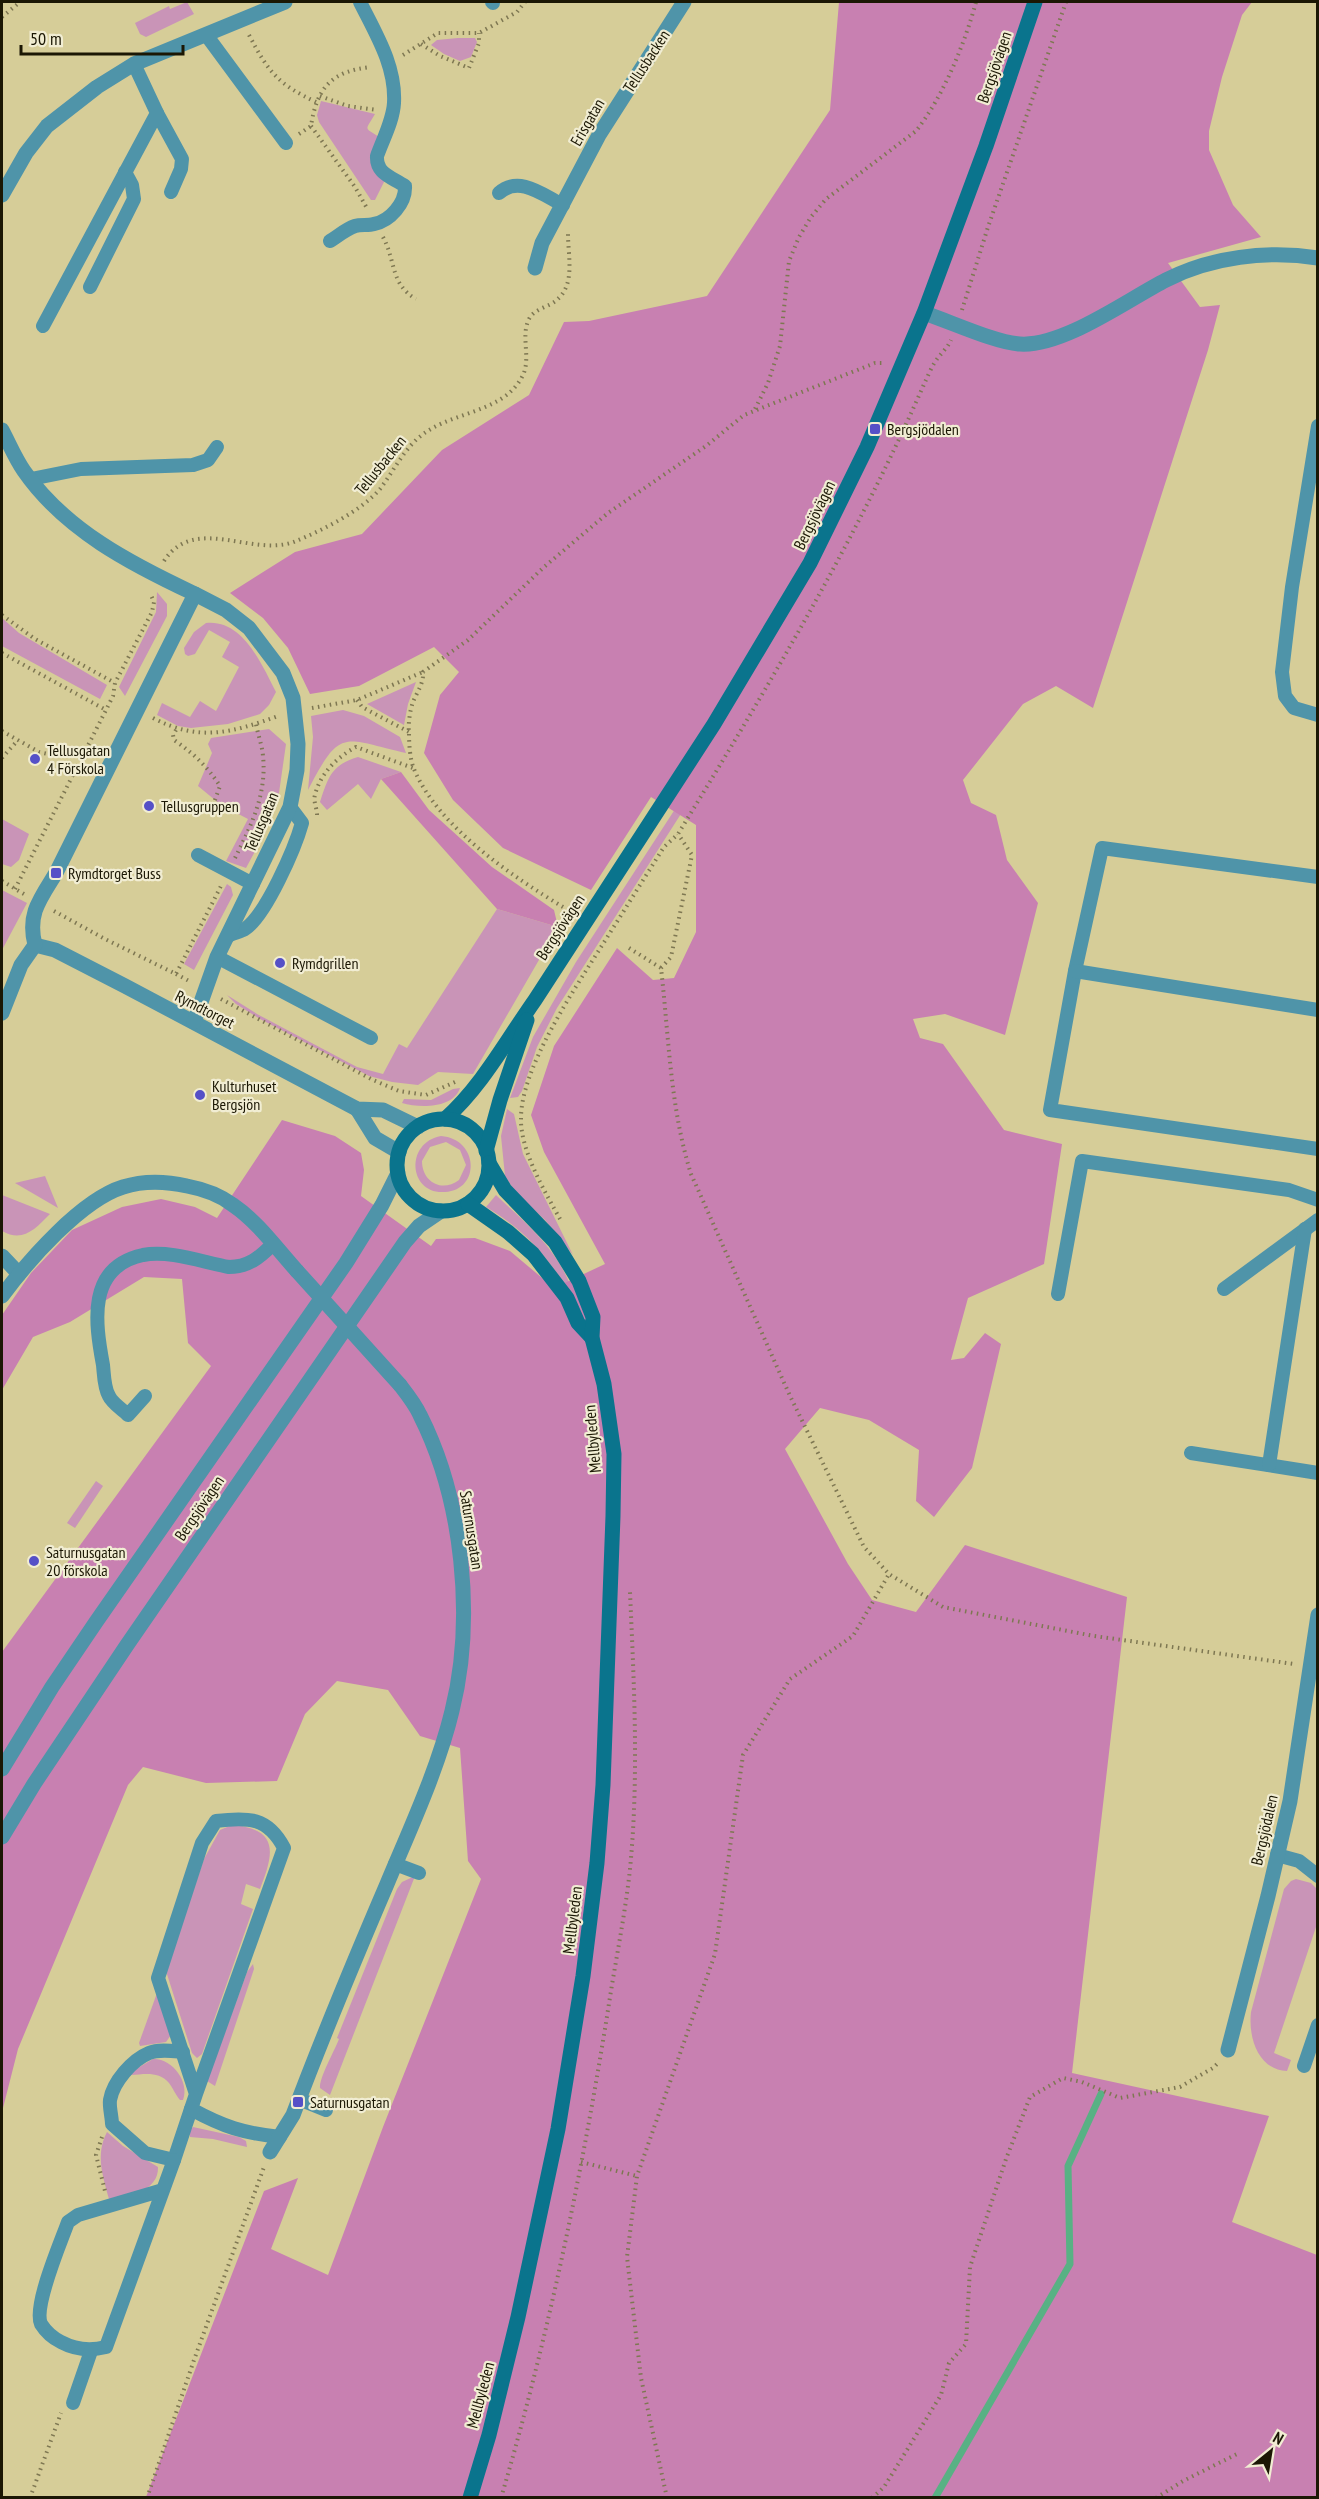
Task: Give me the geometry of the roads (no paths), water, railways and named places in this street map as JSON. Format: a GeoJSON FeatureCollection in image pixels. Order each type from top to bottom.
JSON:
{"type":"FeatureCollection","features":[{"type":"Feature","properties":{"kind":"main road","name":"Bergsjövägen"},"geometry":{"type":"LineString","coordinates":[[418,1126],[445,1119],[477,1087],[714,724],[786,605],[847,489],[924,313],[990,135],[1035,2]]}},
{"type":"Feature","properties":{"kind":"main road","name":"Bergsjövägen"},"geometry":{"type":"LineString","coordinates":[[441,1211],[468,1204],[483,1187],[503,1089],[535,1000]]}},
{"type":"Feature","properties":{"kind":"main road"},"geometry":{"type":"LineString","coordinates":[[445,1119],[458,1122],[471,1129],[480,1139],[488,1157]]}},
{"type":"Feature","properties":{"kind":"main road"},"geometry":{"type":"LineString","coordinates":[[399,1152],[406,1137],[418,1126]]}},
{"type":"Feature","properties":{"kind":"main road","name":"Bergsjövägen"},"geometry":{"type":"LineString","coordinates":[[398,1173],[399,1152]]}},
{"type":"Feature","properties":{"kind":"main road","name":"Mellbyleden"},"geometry":{"type":"LineString","coordinates":[[470,2498],[510,2354],[543,2206],[577,2019],[597,1863],[609,1664],[614,1454],[604,1384],[592,1338],[593,1317],[579,1281],[555,1242],[505,1190],[488,1157]]}},
{"type":"Feature","properties":{"kind":"main road"},"geometry":{"type":"LineString","coordinates":[[398,1173],[405,1192],[415,1202],[428,1209],[441,1211]]}},
{"type":"Feature","properties":{"kind":"main road","name":"Mellbyleden"},"geometry":{"type":"LineString","coordinates":[[468,1204],[508,1232],[533,1254],[567,1298],[578,1323],[592,1338]]}},
{"type":"Feature","properties":{"kind":"street"},"geometry":{"type":"LineString","coordinates":[[2,195],[26,153],[46,126],[97,87],[134,64],[207,36],[285,2]]}},
{"type":"Feature","properties":{"kind":"street","name":"Erisgatan"},"geometry":{"type":"LineString","coordinates":[[535,268],[542,243],[599,135],[684,2]]}},
{"type":"Feature","properties":{"kind":"street"},"geometry":{"type":"LineString","coordinates":[[924,313],[1019,344],[1045,342],[1107,314],[1167,280],[1214,261],[1287,255],[1317,258]]}},
{"type":"Feature","properties":{"kind":"street","name":"Tellusgatan"},"geometry":{"type":"LineString","coordinates":[[2,430],[23,470],[54,508],[103,546],[226,610],[249,628],[283,674],[293,698],[298,744],[297,770],[290,807],[217,957],[194,1022]]}},
{"type":"Feature","properties":{"kind":"street"},"geometry":{"type":"LineString","coordinates":[[2,1013],[21,965],[35,945],[31,930],[33,914],[38,902],[56,873],[195,594]]}},
{"type":"Feature","properties":{"kind":"street","name":"Rymdtorget"},"geometry":{"type":"LineString","coordinates":[[35,945],[55,950],[357,1109],[383,1110],[418,1126]]}},
{"type":"Feature","properties":{"kind":"street"},"geometry":{"type":"LineString","coordinates":[[357,1109],[375,1138],[399,1152]]}},
{"type":"Feature","properties":{"kind":"street","name":"Bergsjövägen"},"geometry":{"type":"LineString","coordinates":[[2,1769],[90,1632],[346,1263],[382,1205],[398,1173]]}},
{"type":"Feature","properties":{"kind":"street","name":"Saturnusgatan"},"geometry":{"type":"LineString","coordinates":[[2,1296],[19,1274],[69,1221],[102,1197],[122,1187],[148,1182],[169,1182],[194,1187],[215,1195],[232,1204],[250,1219],[400,1385],[423,1420],[447,1485],[459,1551],[463,1601],[462,1657],[452,1712],[422,1800],[299,2099],[270,2152]]}},
{"type":"Feature","properties":{"kind":"street","name":"Bergsjövägen"},"geometry":{"type":"LineString","coordinates":[[2,1838],[34,1784],[127,1645],[405,1242],[419,1226],[441,1211]]}},
{"type":"Feature","properties":{"kind":"street"},"geometry":{"type":"LineString","coordinates":[[2,1256],[19,1274]]}},
{"type":"Feature","properties":{"kind":"street","name":"Bergsjödalen"},"geometry":{"type":"LineString","coordinates":[[1228,2050],[1277,1855],[1299,1750],[1317,1615]]}},
{"type":"Feature","properties":{"kind":"lane"},"geometry":{"type":"LineString","coordinates":[[330,241],[350,228],[376,224],[394,214],[405,192],[405,186],[381,172],[376,165],[394,104],[390,63],[360,2]]}},
{"type":"Feature","properties":{"kind":"lane"},"geometry":{"type":"LineString","coordinates":[[207,36],[286,143]]}},
{"type":"Feature","properties":{"kind":"lane"},"geometry":{"type":"LineString","coordinates":[[134,64],[182,159],[181,170],[171,192]]}},
{"type":"Feature","properties":{"kind":"lane"},"geometry":{"type":"LineString","coordinates":[[43,326],[157,113]]}},
{"type":"Feature","properties":{"kind":"lane"},"geometry":{"type":"LineString","coordinates":[[90,287],[134,199],[132,185],[125,172]]}},
{"type":"Feature","properties":{"kind":"lane"},"geometry":{"type":"LineString","coordinates":[[499,193],[507,186],[516,184],[528,187],[563,205]]}},
{"type":"Feature","properties":{"kind":"lane"},"geometry":{"type":"LineString","coordinates":[[1317,426],[1292,587],[1282,672],[1285,696],[1294,708],[1317,715]]}},
{"type":"Feature","properties":{"kind":"lane"},"geometry":{"type":"LineString","coordinates":[[31,479],[81,469],[193,465],[208,460],[217,447]]}},
{"type":"Feature","properties":{"kind":"lane"},"geometry":{"type":"LineString","coordinates":[[228,936],[245,929],[261,913],[297,841],[302,823],[290,807]]}},
{"type":"Feature","properties":{"kind":"lane"},"geometry":{"type":"LineString","coordinates":[[1317,877],[1102,848],[1075,971],[1050,1110],[1317,1149]]}},
{"type":"Feature","properties":{"kind":"lane"},"geometry":{"type":"LineString","coordinates":[[198,855],[253,884]]}},
{"type":"Feature","properties":{"kind":"lane"},"geometry":{"type":"LineString","coordinates":[[217,957],[371,1038]]}},
{"type":"Feature","properties":{"kind":"lane"},"geometry":{"type":"LineString","coordinates":[[1075,971],[1317,1010]]}},
{"type":"Feature","properties":{"kind":"lane"},"geometry":{"type":"LineString","coordinates":[[1058,1293],[1082,1161],[1289,1190],[1317,1200]]}},
{"type":"Feature","properties":{"kind":"lane"},"geometry":{"type":"LineString","coordinates":[[1224,1289],[1317,1220]]}},
{"type":"Feature","properties":{"kind":"lane"},"geometry":{"type":"LineString","coordinates":[[1269,1465],[1305,1229]]}},
{"type":"Feature","properties":{"kind":"lane"},"geometry":{"type":"LineString","coordinates":[[145,1396],[128,1415],[109,1397],[96,1311],[102,1287],[109,1275],[127,1261],[142,1255],[157,1254],[240,1267],[252,1262],[272,1245]]}},
{"type":"Feature","properties":{"kind":"lane"},"geometry":{"type":"LineString","coordinates":[[1191,1453],[1317,1473]]}},
{"type":"Feature","properties":{"kind":"lane"},"geometry":{"type":"LineString","coordinates":[[163,2190],[78,2215],[68,2222],[39,2305],[41,2323],[51,2337],[69,2347],[91,2350],[106,2347],[174,2160],[284,1848],[276,1833],[257,1821],[236,1819],[216,1821],[202,1844],[158,1978],[196,2094]]}},
{"type":"Feature","properties":{"kind":"lane"},"geometry":{"type":"LineString","coordinates":[[1277,1855],[1299,1861],[1317,1876]]}},
{"type":"Feature","properties":{"kind":"lane"},"geometry":{"type":"LineString","coordinates":[[395,1864],[419,1874]]}},
{"type":"Feature","properties":{"kind":"lane"},"geometry":{"type":"LineString","coordinates":[[1305,2066],[1317,2025]]}},
{"type":"Feature","properties":{"kind":"lane"},"geometry":{"type":"LineString","coordinates":[[174,2160],[145,2152],[112,2124],[110,2101],[117,2082],[131,2066],[149,2053],[164,2050],[183,2052]]}},
{"type":"Feature","properties":{"kind":"lane"},"geometry":{"type":"LineString","coordinates":[[299,2099],[326,2110]]}},
{"type":"Feature","properties":{"kind":"lane"},"geometry":{"type":"LineString","coordinates":[[191,2109],[221,2126],[280,2137]]}},
{"type":"Feature","properties":{"kind":"lane"},"geometry":{"type":"LineString","coordinates":[[74,2403],[91,2350]]}},
{"type":"Feature","properties":{"kind":"waterway"},"geometry":{"type":"LineString","coordinates":[[935,2498],[1070,2264],[1068,2166],[1101,2094]]}},
{"type":"Feature","properties":{"kind":"place","name":"Bergsjödalen"},"geometry":{"type":"Point","coordinates":[875,429]}},
{"type":"Feature","properties":{"kind":"place","name":"Tellusgatan 4 Förskola"},"geometry":{"type":"Point","coordinates":[35,759]}},
{"type":"Feature","properties":{"kind":"place","name":"Tellusgruppen"},"geometry":{"type":"Point","coordinates":[149,806]}},
{"type":"Feature","properties":{"kind":"place","name":"Rymdtorget Buss"},"geometry":{"type":"Point","coordinates":[56,873]}},
{"type":"Feature","properties":{"kind":"place","name":"Rymdgrillen"},"geometry":{"type":"Point","coordinates":[280,963]}},
{"type":"Feature","properties":{"kind":"place","name":"Kulturhuset Bergsjön"},"geometry":{"type":"Point","coordinates":[200,1095]}},
{"type":"Feature","properties":{"kind":"place","name":"Saturnusgatan 20 förskola"},"geometry":{"type":"Point","coordinates":[34,1561]}},
{"type":"Feature","properties":{"kind":"place","name":"Saturnusgatan"},"geometry":{"type":"Point","coordinates":[298,2102]}}]}
